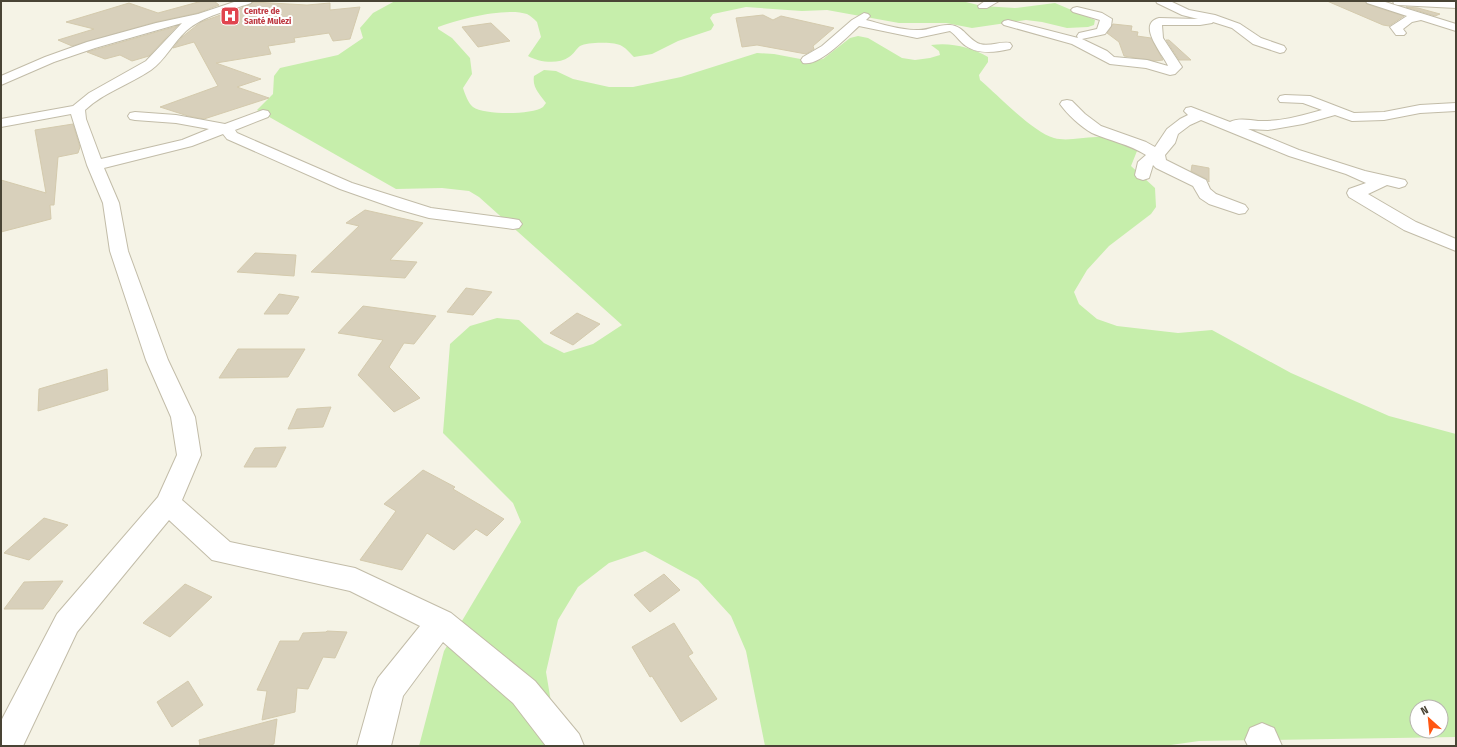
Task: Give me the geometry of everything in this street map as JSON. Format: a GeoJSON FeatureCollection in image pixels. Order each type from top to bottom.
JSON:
{"type":"FeatureCollection","features":[{"type":"Feature","properties":{"kind":"street"},"geometry":{"type":"LineString","coordinates":[[1,123],[78,109],[100,91],[145,68],[160,54],[183,28],[196,20],[247,1]]}},
{"type":"Feature","properties":{"kind":"street"},"geometry":{"type":"LineString","coordinates":[[983,6],[994,1]]}},
{"type":"Feature","properties":{"kind":"street"},"geometry":{"type":"LineString","coordinates":[[1020,37],[1018,29],[1008,23],[1081,36],[1101,32],[1105,26],[1106,20],[1098,15],[1078,12],[1070,1]]}},
{"type":"Feature","properties":{"kind":"street"},"geometry":{"type":"LineString","coordinates":[[1161,1],[1186,12],[1211,17],[1236,26],[1257,41],[1280,49]]}},
{"type":"Feature","properties":{"kind":"street"},"geometry":{"type":"LineString","coordinates":[[1376,3],[1414,2],[1456,6]]}},
{"type":"Feature","properties":{"kind":"street"},"geometry":{"type":"LineString","coordinates":[[1376,3],[1421,17],[1453,30]]}},
{"type":"Feature","properties":{"kind":"street"},"geometry":{"type":"LineString","coordinates":[[1,80],[57,57],[118,37],[162,24],[212,14]]}},
{"type":"Feature","properties":{"kind":"street"},"geometry":{"type":"LineString","coordinates":[[1081,36],[1103,54],[1110,68],[1147,64],[1170,71],[1182,67],[1158,38],[1156,25],[1159,21],[1200,22],[1208,20],[1202,16]]}},
{"type":"Feature","properties":{"kind":"street"},"geometry":{"type":"LineString","coordinates":[[1400,33],[1396,27],[1402,25],[1409,18],[1421,17]]}},
{"type":"Feature","properties":{"kind":"street"},"geometry":{"type":"LineString","coordinates":[[807,60],[826,49],[860,19],[918,34],[951,28],[960,33],[968,42],[975,46],[985,48],[1006,46]]}},
{"type":"Feature","properties":{"kind":"street"},"geometry":{"type":"LineString","coordinates":[[1285,98],[1305,99],[1352,117],[1384,116],[1420,109],[1456,107]]}},
{"type":"Feature","properties":{"kind":"street"},"geometry":{"type":"LineString","coordinates":[[1067,104],[1080,117],[1096,129],[1141,145],[1157,155],[1159,162],[1162,165],[1200,182],[1202,191],[1209,199],[1239,209]]}},
{"type":"Feature","properties":{"kind":"street"},"geometry":{"type":"LineString","coordinates":[[6,746],[67,623],[168,503],[189,455],[183,417],[156,360],[119,251],[112,203],[95,165],[79,119],[78,109]]}},
{"type":"Feature","properties":{"kind":"street"},"geometry":{"type":"LineString","coordinates":[[1221,124],[1268,126],[1303,120],[1335,111]]}},
{"type":"Feature","properties":{"kind":"street"},"geometry":{"type":"LineString","coordinates":[[1143,175],[1146,162],[1157,155],[1167,143],[1172,132],[1196,113],[1294,153],[1352,171],[1399,183]]}},
{"type":"Feature","properties":{"kind":"street"},"geometry":{"type":"LineString","coordinates":[[95,165],[187,143],[263,114]]}},
{"type":"Feature","properties":{"kind":"street"},"geometry":{"type":"LineString","coordinates":[[135,116],[176,118],[225,128],[232,136],[346,186],[429,213],[513,224]]}},
{"type":"Feature","properties":{"kind":"street"},"geometry":{"type":"LineString","coordinates":[[1352,171],[1380,183],[1353,195],[1410,226],[1456,246]]}},
{"type":"Feature","properties":{"kind":"street"},"geometry":{"type":"LineString","coordinates":[[168,503],[222,552],[355,580],[441,622],[524,692],[567,746]]}},
{"type":"Feature","properties":{"kind":"street"},"geometry":{"type":"LineString","coordinates":[[374,746],[389,689],[441,622]]}},
{"type":"Feature","properties":{"kind":"green space"},"geometry":{"type":"Polygon","coordinates":[[[395,1],[962,1],[982,6],[1015,8],[1055,3],[1095,20],[1094,25],[1088,27],[1067,28],[1026,20],[972,28],[946,23],[899,23],[827,10],[802,11],[746,7],[713,14],[710,18],[714,25],[711,30],[678,41],[652,54],[634,57],[620,45],[611,43],[594,43],[580,46],[569,57],[564,60],[554,62],[537,60],[528,56],[541,37],[537,22],[527,14],[507,12],[482,15],[447,24],[438,27],[438,29],[452,38],[470,58],[472,74],[463,88],[473,107],[487,112],[519,113],[537,110],[543,107],[546,103],[537,91],[534,84],[534,76],[544,70],[556,71],[573,79],[609,87],[633,87],[681,77],[757,53],[774,54],[811,61],[823,59],[850,38],[858,36],[868,38],[902,58],[915,60],[940,55],[939,51],[931,45],[946,44],[975,50],[988,57],[988,62],[979,75],[980,80],[1036,129],[1054,138],[1060,139],[1094,137],[1105,138],[1119,142],[1137,151],[1131,166],[1155,188],[1156,207],[1151,214],[1109,246],[1087,270],[1074,292],[1079,304],[1097,319],[1117,326],[1178,333],[1212,330],[1291,373],[1389,416],[1456,434],[1456,737],[1449,737],[1449,699],[1409,699],[1409,738],[1199,741],[1164,746],[765,746],[746,651],[731,616],[698,580],[645,551],[609,563],[578,587],[558,620],[546,672],[555,726],[583,746],[419,746],[444,651],[521,522],[513,503],[443,433],[450,344],[470,326],[497,318],[519,320],[544,343],[564,353],[593,344],[622,325],[479,197],[469,191],[442,188],[396,189],[257,110],[273,94],[274,76],[280,68],[338,55],[363,38],[360,28],[373,13],[395,1]]]}},
{"type":"Feature","properties":{"kind":"building"},"geometry":{"type":"Polygon","coordinates":[[[202,1],[214,1],[219,5],[198,13],[156,22],[72,46],[58,40],[94,29],[66,22],[129,3],[158,13],[202,1]]]}},
{"type":"Feature","properties":{"kind":"building"},"geometry":{"type":"Polygon","coordinates":[[[1327,1],[1365,1],[1367,4],[1404,16],[1389,26],[1383,25],[1327,1]]]}},
{"type":"Feature","properties":{"kind":"building"},"geometry":{"type":"Polygon","coordinates":[[[253,2],[307,5],[330,3],[330,10],[360,7],[350,39],[333,41],[329,33],[294,38],[295,42],[268,46],[271,54],[216,63],[261,79],[237,87],[269,98],[204,119],[188,116],[160,107],[218,86],[194,42],[173,48],[182,37],[201,22],[230,13],[253,2]]]}},
{"type":"Feature","properties":{"kind":"building"},"geometry":{"type":"Polygon","coordinates":[[[1406,7],[1418,8],[1440,14],[1435,16],[1406,7]]]}},
{"type":"Feature","properties":{"kind":"building"},"geometry":{"type":"Polygon","coordinates":[[[763,15],[773,20],[781,16],[834,28],[813,46],[814,49],[806,54],[757,45],[742,47],[736,18],[763,15]]]}},
{"type":"Feature","properties":{"kind":"building"},"geometry":{"type":"Polygon","coordinates":[[[491,23],[510,41],[478,47],[462,27],[491,23]]]}},
{"type":"Feature","properties":{"kind":"building"},"geometry":{"type":"Polygon","coordinates":[[[1113,24],[1132,26],[1131,31],[1138,32],[1137,36],[1151,38],[1163,60],[1155,61],[1124,56],[1119,42],[1107,33],[1113,24]]]}},
{"type":"Feature","properties":{"kind":"building"},"geometry":{"type":"Polygon","coordinates":[[[177,26],[149,56],[132,61],[120,55],[105,59],[87,52],[177,26]]]}},
{"type":"Feature","properties":{"kind":"building"},"geometry":{"type":"Polygon","coordinates":[[[1166,40],[1169,40],[1191,60],[1179,60],[1166,40]]]}},
{"type":"Feature","properties":{"kind":"building"},"geometry":{"type":"Polygon","coordinates":[[[73,124],[80,147],[78,153],[58,157],[54,205],[50,205],[51,219],[1,232],[1,180],[46,193],[35,130],[73,124]]]}},
{"type":"Feature","properties":{"kind":"building"},"geometry":{"type":"Polygon","coordinates":[[[1192,165],[1209,168],[1209,182],[1207,179],[1191,171],[1192,165]]]}},
{"type":"Feature","properties":{"kind":"building"},"geometry":{"type":"Polygon","coordinates":[[[365,210],[423,223],[390,260],[417,262],[405,278],[311,272],[359,226],[346,223],[365,210]]]}},
{"type":"Feature","properties":{"kind":"building"},"geometry":{"type":"Polygon","coordinates":[[[255,253],[296,255],[294,276],[237,272],[255,253]]]}},
{"type":"Feature","properties":{"kind":"building"},"geometry":{"type":"Polygon","coordinates":[[[466,288],[492,292],[473,315],[447,312],[466,288]]]}},
{"type":"Feature","properties":{"kind":"building"},"geometry":{"type":"Polygon","coordinates":[[[279,294],[299,297],[288,314],[264,314],[279,294]]]}},
{"type":"Feature","properties":{"kind":"building"},"geometry":{"type":"Polygon","coordinates":[[[363,306],[436,316],[414,344],[404,343],[389,367],[420,398],[394,412],[358,375],[383,340],[338,333],[363,306]]]}},
{"type":"Feature","properties":{"kind":"building"},"geometry":{"type":"Polygon","coordinates":[[[577,313],[600,324],[573,345],[550,333],[577,313]]]}},
{"type":"Feature","properties":{"kind":"building"},"geometry":{"type":"Polygon","coordinates":[[[238,349],[305,349],[288,377],[219,378],[238,349]]]}},
{"type":"Feature","properties":{"kind":"building"},"geometry":{"type":"Polygon","coordinates":[[[107,369],[108,390],[38,411],[39,389],[107,369]]]}},
{"type":"Feature","properties":{"kind":"building"},"geometry":{"type":"Polygon","coordinates":[[[331,407],[323,427],[288,429],[297,409],[331,407]]]}},
{"type":"Feature","properties":{"kind":"building"},"geometry":{"type":"Polygon","coordinates":[[[286,447],[276,467],[244,467],[255,448],[286,447]]]}},
{"type":"Feature","properties":{"kind":"building"},"geometry":{"type":"Polygon","coordinates":[[[423,470],[455,487],[453,489],[504,519],[487,536],[476,529],[454,550],[427,533],[402,570],[360,560],[396,511],[384,504],[423,470]]]}},
{"type":"Feature","properties":{"kind":"building"},"geometry":{"type":"Polygon","coordinates":[[[44,518],[68,525],[29,560],[4,553],[44,518]]]}},
{"type":"Feature","properties":{"kind":"building"},"geometry":{"type":"Polygon","coordinates":[[[664,574],[680,590],[650,612],[634,595],[664,574]]]}},
{"type":"Feature","properties":{"kind":"building"},"geometry":{"type":"Polygon","coordinates":[[[63,581],[43,609],[4,609],[24,582],[63,581]]]}},
{"type":"Feature","properties":{"kind":"building"},"geometry":{"type":"Polygon","coordinates":[[[185,584],[212,597],[170,637],[143,623],[185,584]]]}},
{"type":"Feature","properties":{"kind":"building"},"geometry":{"type":"Polygon","coordinates":[[[674,623],[693,653],[688,656],[717,699],[681,722],[652,676],[650,677],[632,647],[674,623]]]}},
{"type":"Feature","properties":{"kind":"building"},"geometry":{"type":"Polygon","coordinates":[[[327,631],[347,632],[335,658],[323,657],[308,689],[297,688],[295,712],[262,720],[267,691],[257,690],[280,641],[299,641],[303,633],[327,631]]]}},
{"type":"Feature","properties":{"kind":"building"},"geometry":{"type":"Polygon","coordinates":[[[188,681],[203,705],[172,727],[157,702],[188,681]]]}},
{"type":"Feature","properties":{"kind":"building"},"geometry":{"type":"Polygon","coordinates":[[[277,719],[274,744],[266,746],[200,746],[199,740],[277,719]]]}},
{"type":"Feature","properties":{"kind":"place","name":"Centre de Santé Mulezi"},"geometry":{"type":"Point","coordinates":[230,16]}}]}
